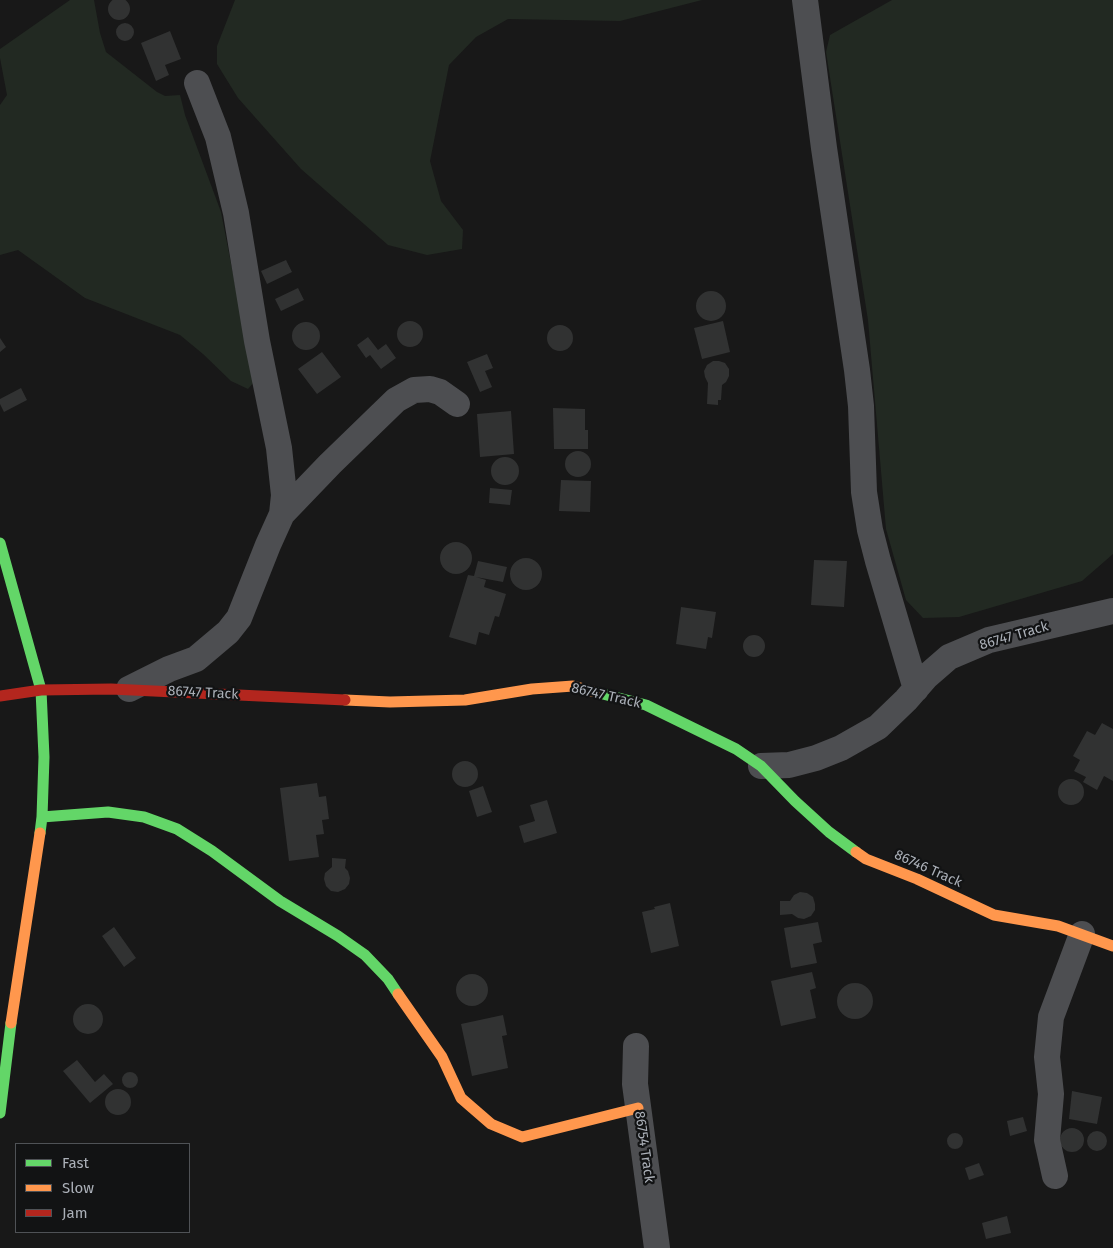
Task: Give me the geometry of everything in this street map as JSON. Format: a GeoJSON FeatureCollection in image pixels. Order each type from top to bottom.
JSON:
{"type":"FeatureCollection","features":[{"type":"Feature","properties":{"kind":"street"},"geometry":{"type":"LineString","coordinates":[[806,0],[824,148],[858,379],[865,501],[878,561],[916,689]]}},
{"type":"Feature","properties":{"kind":"street"},"geometry":{"type":"LineString","coordinates":[[129,689],[169,669],[196,659],[228,632],[239,618],[282,514],[284,495],[279,448],[257,341],[236,213],[218,137],[197,83]]}},
{"type":"Feature","properties":{"kind":"street"},"geometry":{"type":"LineString","coordinates":[[282,514],[396,400],[414,390],[430,389],[440,392],[457,404]]}},
{"type":"Feature","properties":{"kind":"street"},"geometry":{"type":"LineString","coordinates":[[0,542],[41,690],[44,757],[42,817],[0,1112]]}},
{"type":"Feature","properties":{"kind":"street","name":"86747 Track"},"geometry":{"type":"LineString","coordinates":[[0,696],[41,690],[129,689],[390,702],[464,700],[532,689],[573,686],[646,705],[736,749],[761,766],[789,766],[841,748],[878,727],[926,677],[949,657],[989,640],[1113,611]]}},
{"type":"Feature","properties":{"kind":"street","name":"86746 Track"},"geometry":{"type":"LineString","coordinates":[[761,766],[795,801],[866,859],[918,879],[994,914],[1058,926],[1113,946]]}},
{"type":"Feature","properties":{"kind":"street"},"geometry":{"type":"LineString","coordinates":[[42,817],[108,812],[144,816],[177,828],[280,901],[338,936],[365,955],[388,978],[442,1057],[462,1098],[491,1124],[522,1137],[638,1108]]}},
{"type":"Feature","properties":{"kind":"street"},"geometry":{"type":"LineString","coordinates":[[1055,1176],[1047,1140],[1051,1094],[1047,1057],[1051,1017],[1065,975],[1082,934]]}},
{"type":"Feature","properties":{"kind":"street","name":"86754 Track"},"geometry":{"type":"LineString","coordinates":[[636,1046],[635,1084],[658,1248]]}},
{"type":"Feature","properties":{"kind":"shaded area"},"geometry":{"type":"Polygon","coordinates":[[[70,0],[94,0],[100,33],[106,52],[157,92],[165,96],[180,95],[185,115],[221,212],[254,382],[248,389],[231,381],[180,335],[85,298],[18,250],[0,255],[0,105],[7,95],[0,49],[70,0]]]}},
{"type":"Feature","properties":{"kind":"shaded area"},"geometry":{"type":"Polygon","coordinates":[[[235,0],[702,0],[620,21],[508,19],[476,37],[449,65],[430,161],[441,201],[463,230],[462,249],[427,255],[388,245],[301,169],[238,98],[217,64],[217,46],[235,0]]]}},
{"type":"Feature","properties":{"kind":"shaded area"},"geometry":{"type":"Polygon","coordinates":[[[892,0],[1113,0],[1113,554],[1082,581],[959,617],[923,618],[906,600],[886,529],[868,320],[826,52],[830,35],[892,0]]]}},
{"type":"Feature","properties":{"kind":"building"},"geometry":{"type":"Polygon","coordinates":[[[123,-1],[130,9],[127,17],[119,20],[111,17],[108,9],[111,1],[123,-1]]]}},
{"type":"Feature","properties":{"kind":"building"},"geometry":{"type":"Polygon","coordinates":[[[125,23],[131,26],[134,32],[131,38],[125,41],[119,38],[116,32],[119,26],[125,23]]]}},
{"type":"Feature","properties":{"kind":"building"},"geometry":{"type":"Polygon","coordinates":[[[170,31],[181,59],[165,65],[169,75],[156,81],[141,43],[170,31]]]}},
{"type":"Feature","properties":{"kind":"building"},"geometry":{"type":"Polygon","coordinates":[[[286,260],[292,272],[267,284],[261,271],[286,260]]]}},
{"type":"Feature","properties":{"kind":"building"},"geometry":{"type":"Polygon","coordinates":[[[298,288],[304,300],[281,311],[275,299],[298,288]]]}},
{"type":"Feature","properties":{"kind":"building"},"geometry":{"type":"Polygon","coordinates":[[[711,291],[717,292],[725,300],[725,312],[717,320],[711,321],[705,320],[697,312],[696,306],[697,300],[705,292],[711,291]]]}},
{"type":"Feature","properties":{"kind":"building"},"geometry":{"type":"Polygon","coordinates":[[[410,321],[419,325],[423,334],[419,343],[410,347],[401,343],[397,334],[401,325],[410,321]]]}},
{"type":"Feature","properties":{"kind":"building"},"geometry":{"type":"Polygon","coordinates":[[[723,321],[730,352],[702,359],[694,328],[723,321]]]}},
{"type":"Feature","properties":{"kind":"building"},"geometry":{"type":"Polygon","coordinates":[[[306,322],[316,326],[320,336],[316,346],[306,350],[296,346],[292,336],[296,326],[306,322]]]}},
{"type":"Feature","properties":{"kind":"building"},"geometry":{"type":"Polygon","coordinates":[[[560,325],[569,329],[573,338],[569,347],[560,351],[551,347],[547,338],[551,329],[560,325]]]}},
{"type":"Feature","properties":{"kind":"building"},"geometry":{"type":"Polygon","coordinates":[[[368,337],[378,350],[386,344],[396,358],[381,369],[370,355],[366,358],[357,345],[368,337]]]}},
{"type":"Feature","properties":{"kind":"building"},"geometry":{"type":"Polygon","coordinates":[[[0,338],[6,347],[0,352],[0,338]]]}},
{"type":"Feature","properties":{"kind":"building"},"geometry":{"type":"Polygon","coordinates":[[[322,352],[341,377],[317,394],[298,369],[322,352]]]}},
{"type":"Feature","properties":{"kind":"building"},"geometry":{"type":"Polygon","coordinates":[[[487,354],[493,368],[485,371],[492,387],[480,392],[467,362],[487,354]]]}},
{"type":"Feature","properties":{"kind":"building"},"geometry":{"type":"Polygon","coordinates":[[[713,361],[725,363],[729,369],[729,376],[722,385],[721,400],[718,400],[718,405],[707,404],[708,383],[704,371],[707,365],[713,361]]]}},
{"type":"Feature","properties":{"kind":"building"},"geometry":{"type":"Polygon","coordinates":[[[21,388],[27,400],[4,412],[0,399],[21,388]]]}},
{"type":"Feature","properties":{"kind":"building"},"geometry":{"type":"Polygon","coordinates":[[[553,408],[585,409],[585,430],[588,430],[588,449],[554,449],[553,408]]]}},
{"type":"Feature","properties":{"kind":"building"},"geometry":{"type":"Polygon","coordinates":[[[511,411],[514,454],[480,457],[477,414],[511,411]]]}},
{"type":"Feature","properties":{"kind":"building"},"geometry":{"type":"Polygon","coordinates":[[[578,451],[587,455],[591,464],[587,473],[578,477],[569,473],[565,464],[569,455],[578,451]]]}},
{"type":"Feature","properties":{"kind":"building"},"geometry":{"type":"Polygon","coordinates":[[[505,457],[515,461],[519,471],[515,481],[505,485],[495,481],[491,471],[495,461],[505,457]]]}},
{"type":"Feature","properties":{"kind":"building"},"geometry":{"type":"Polygon","coordinates":[[[561,480],[591,481],[590,512],[559,511],[561,480]]]}},
{"type":"Feature","properties":{"kind":"building"},"geometry":{"type":"Polygon","coordinates":[[[490,488],[512,490],[510,505],[489,503],[490,488]]]}},
{"type":"Feature","properties":{"kind":"building"},"geometry":{"type":"Polygon","coordinates":[[[456,542],[468,546],[472,558],[468,570],[456,574],[444,570],[440,558],[444,546],[456,542]]]}},
{"type":"Feature","properties":{"kind":"building"},"geometry":{"type":"Polygon","coordinates":[[[526,558],[537,563],[542,574],[537,585],[526,590],[515,585],[510,574],[515,563],[526,558]]]}},
{"type":"Feature","properties":{"kind":"building"},"geometry":{"type":"Polygon","coordinates":[[[814,560],[847,561],[844,607],[811,605],[814,560]]]}},
{"type":"Feature","properties":{"kind":"building"},"geometry":{"type":"Polygon","coordinates":[[[478,561],[507,567],[503,582],[476,577],[486,580],[484,587],[506,594],[499,617],[495,616],[489,635],[479,632],[476,645],[449,637],[468,575],[474,576],[478,561]]]}},
{"type":"Feature","properties":{"kind":"building"},"geometry":{"type":"Polygon","coordinates":[[[681,607],[716,612],[712,638],[708,637],[706,649],[676,644],[681,607]]]}},
{"type":"Feature","properties":{"kind":"building"},"geometry":{"type":"Polygon","coordinates":[[[754,635],[764,642],[765,646],[758,656],[754,657],[744,650],[743,646],[750,636],[754,635]]]}},
{"type":"Feature","properties":{"kind":"building"},"geometry":{"type":"Polygon","coordinates":[[[1102,723],[1113,729],[1113,781],[1104,776],[1097,790],[1083,782],[1086,777],[1074,771],[1080,760],[1073,756],[1087,731],[1095,735],[1102,723]]]}},
{"type":"Feature","properties":{"kind":"building"},"geometry":{"type":"Polygon","coordinates":[[[465,761],[474,765],[478,774],[474,783],[465,787],[456,783],[452,774],[456,765],[465,761]]]}},
{"type":"Feature","properties":{"kind":"building"},"geometry":{"type":"Polygon","coordinates":[[[1071,779],[1080,783],[1084,792],[1080,801],[1071,805],[1062,801],[1058,792],[1062,783],[1071,779]]]}},
{"type":"Feature","properties":{"kind":"building"},"geometry":{"type":"Polygon","coordinates":[[[317,783],[319,797],[326,796],[329,819],[322,820],[324,834],[316,835],[319,857],[289,861],[280,788],[317,783]]]}},
{"type":"Feature","properties":{"kind":"building"},"geometry":{"type":"Polygon","coordinates":[[[483,786],[492,812],[477,817],[469,791],[483,786]]]}},
{"type":"Feature","properties":{"kind":"building"},"geometry":{"type":"Polygon","coordinates":[[[547,800],[557,833],[524,843],[519,826],[535,821],[530,805],[547,800]]]}},
{"type":"Feature","properties":{"kind":"building"},"geometry":{"type":"Polygon","coordinates":[[[332,858],[346,859],[345,868],[350,878],[349,884],[345,889],[338,892],[331,891],[326,886],[324,879],[325,873],[332,867],[332,858]]]}},
{"type":"Feature","properties":{"kind":"building"},"geometry":{"type":"Polygon","coordinates":[[[800,892],[807,893],[813,897],[815,910],[811,916],[804,919],[792,914],[780,915],[780,901],[790,901],[794,895],[800,892]]]}},
{"type":"Feature","properties":{"kind":"building"},"geometry":{"type":"Polygon","coordinates":[[[670,903],[679,946],[651,953],[642,912],[670,903]]]}},
{"type":"Feature","properties":{"kind":"building"},"geometry":{"type":"Polygon","coordinates":[[[818,922],[822,942],[813,944],[817,963],[791,968],[784,928],[818,922]]]}},
{"type":"Feature","properties":{"kind":"building"},"geometry":{"type":"Polygon","coordinates":[[[114,927],[136,958],[124,967],[102,936],[114,927]]]}},
{"type":"Feature","properties":{"kind":"building"},"geometry":{"type":"Polygon","coordinates":[[[812,972],[816,988],[810,990],[816,1018],[781,1026],[771,981],[812,972]]]}},
{"type":"Feature","properties":{"kind":"building"},"geometry":{"type":"Polygon","coordinates":[[[472,974],[478,975],[483,979],[487,984],[487,996],[483,1001],[478,1005],[472,1006],[466,1005],[461,1001],[457,996],[456,990],[457,984],[461,979],[466,975],[472,974]]]}},
{"type":"Feature","properties":{"kind":"building"},"geometry":{"type":"Polygon","coordinates":[[[855,983],[862,984],[868,988],[872,994],[872,1008],[868,1014],[862,1018],[855,1019],[848,1018],[842,1014],[838,1008],[837,1001],[838,994],[842,988],[848,984],[855,983]]]}},
{"type":"Feature","properties":{"kind":"building"},"geometry":{"type":"Polygon","coordinates":[[[88,1004],[99,1008],[103,1019],[99,1030],[88,1034],[77,1030],[73,1019],[77,1008],[88,1004]]]}},
{"type":"Feature","properties":{"kind":"building"},"geometry":{"type":"Polygon","coordinates":[[[503,1015],[507,1035],[502,1036],[508,1068],[472,1076],[461,1024],[503,1015]]]}},
{"type":"Feature","properties":{"kind":"building"},"geometry":{"type":"Polygon","coordinates":[[[77,1060],[95,1082],[104,1074],[113,1084],[90,1103],[63,1071],[77,1060]]]}},
{"type":"Feature","properties":{"kind":"building"},"geometry":{"type":"Polygon","coordinates":[[[130,1072],[136,1074],[138,1080],[136,1086],[130,1088],[124,1086],[122,1080],[124,1074],[130,1072]]]}},
{"type":"Feature","properties":{"kind":"building"},"geometry":{"type":"Polygon","coordinates":[[[118,1089],[127,1093],[131,1102],[127,1111],[118,1115],[109,1111],[105,1102],[109,1093],[118,1089]]]}},
{"type":"Feature","properties":{"kind":"building"},"geometry":{"type":"Polygon","coordinates":[[[1072,1091],[1102,1097],[1097,1124],[1069,1119],[1072,1091]]]}},
{"type":"Feature","properties":{"kind":"building"},"geometry":{"type":"Polygon","coordinates":[[[1023,1117],[1027,1131],[1010,1136],[1007,1121],[1023,1117]]]}},
{"type":"Feature","properties":{"kind":"building"},"geometry":{"type":"Polygon","coordinates":[[[1072,1128],[1081,1131],[1084,1140],[1081,1149],[1072,1152],[1063,1149],[1060,1140],[1063,1131],[1072,1128]]]}},
{"type":"Feature","properties":{"kind":"building"},"geometry":{"type":"Polygon","coordinates":[[[1093,1131],[1101,1131],[1107,1137],[1107,1145],[1101,1151],[1093,1151],[1087,1145],[1087,1137],[1093,1131]]]}},
{"type":"Feature","properties":{"kind":"building"},"geometry":{"type":"Polygon","coordinates":[[[955,1133],[963,1141],[955,1149],[947,1141],[955,1133]]]}},
{"type":"Feature","properties":{"kind":"building"},"geometry":{"type":"Polygon","coordinates":[[[979,1163],[984,1175],[969,1180],[965,1168],[979,1163]]]}},
{"type":"Feature","properties":{"kind":"building"},"geometry":{"type":"Polygon","coordinates":[[[1007,1216],[1011,1233],[986,1239],[982,1223],[1007,1216]]]}},
{"type":"Feature","properties":{"kind":"traffic: fast"},"geometry":{"type":"LineString","coordinates":[[0,543],[41,690],[44,757],[40,833]]}},
{"type":"Feature","properties":{"kind":"traffic: fast"},"geometry":{"type":"LineString","coordinates":[[595,692],[646,705],[736,749],[761,766],[829,832],[856,852]]}},
{"type":"Feature","properties":{"kind":"traffic: fast"},"geometry":{"type":"LineString","coordinates":[[42,817],[108,812],[144,817],[177,829],[212,851],[280,901],[338,936],[365,955],[388,979],[398,994]]}},
{"type":"Feature","properties":{"kind":"traffic: fast"},"geometry":{"type":"LineString","coordinates":[[0,1113],[11,1023]]}},
{"type":"Feature","properties":{"kind":"traffic: slow"},"geometry":{"type":"LineString","coordinates":[[345,700],[390,702],[465,700],[532,689],[573,686],[595,692]]}},
{"type":"Feature","properties":{"kind":"traffic: slow"},"geometry":{"type":"LineString","coordinates":[[11,1023],[40,833]]}},
{"type":"Feature","properties":{"kind":"traffic: slow"},"geometry":{"type":"LineString","coordinates":[[856,852],[866,859],[917,879],[994,915],[1058,926],[1113,946]]}},
{"type":"Feature","properties":{"kind":"traffic: slow"},"geometry":{"type":"LineString","coordinates":[[398,994],[442,1057],[461,1098],[491,1124],[522,1137],[638,1108]]}},
{"type":"Feature","properties":{"kind":"traffic: jam"},"geometry":{"type":"LineString","coordinates":[[0,696],[41,690],[111,689],[345,700]]}}]}
